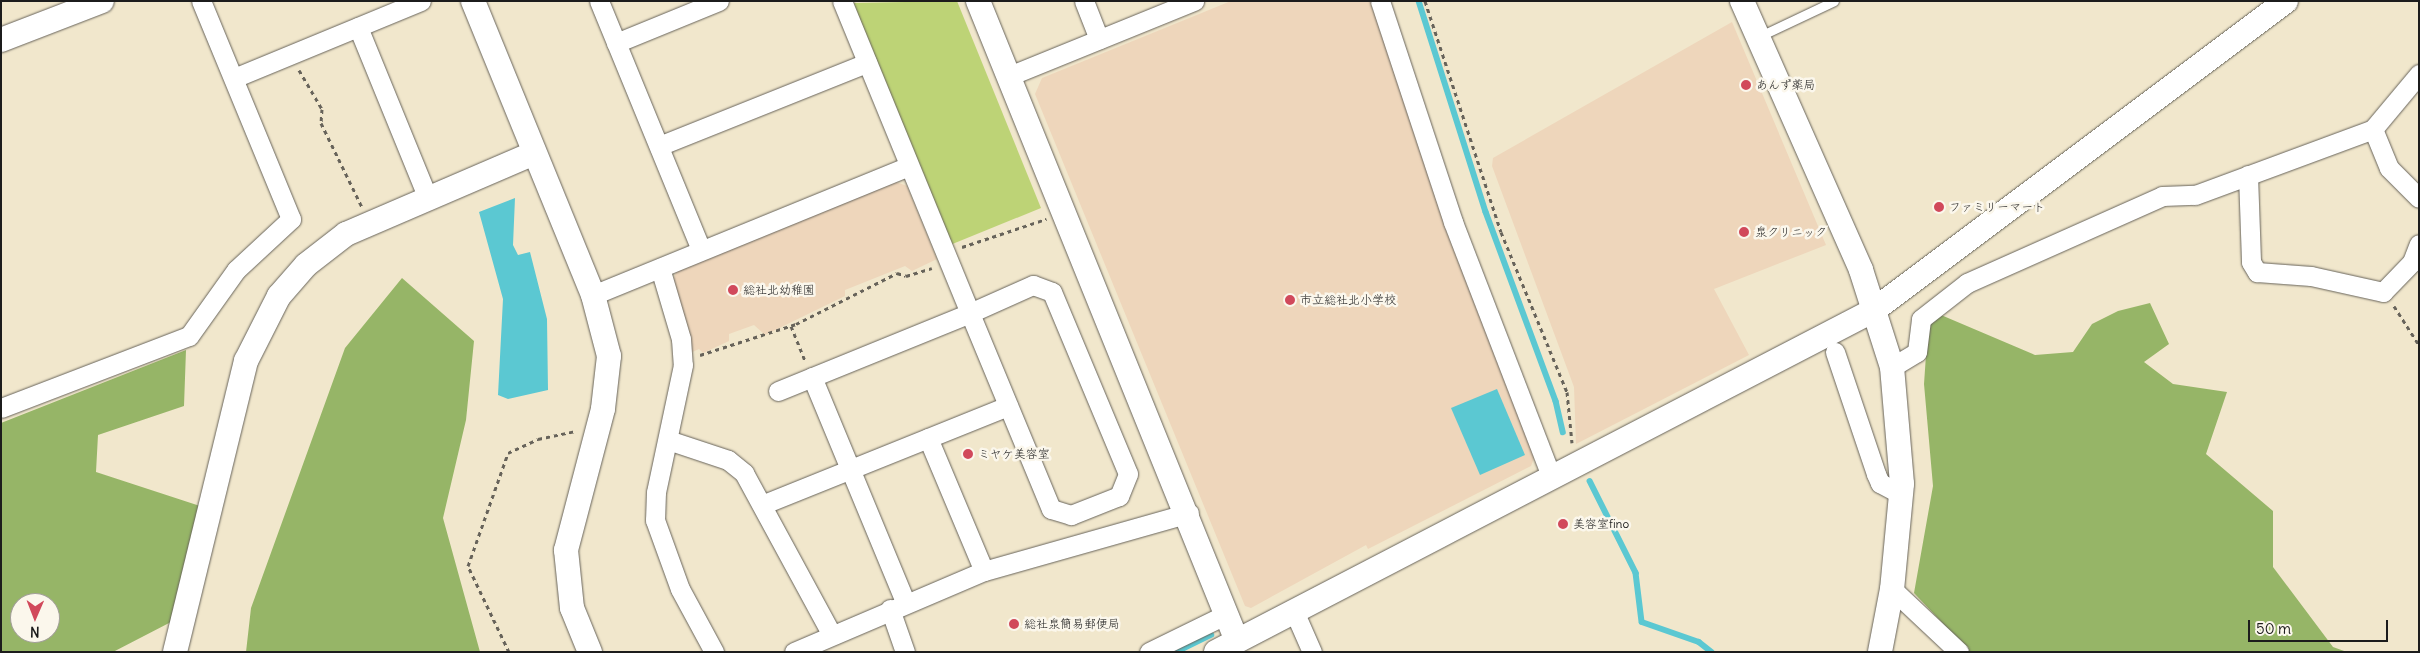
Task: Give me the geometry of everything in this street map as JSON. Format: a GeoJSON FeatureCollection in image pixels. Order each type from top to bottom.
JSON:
{"type":"FeatureCollection","features":[{"type":"Feature","properties":{"kind":"street"},"geometry":{"type":"LineString","coordinates":[[1,40],[102,1]]}},
{"type":"Feature","properties":{"kind":"street"},"geometry":{"type":"LineString","coordinates":[[1,408],[189,336],[236,270],[291,219],[201,1]]}},
{"type":"Feature","properties":{"kind":"street"},"geometry":{"type":"LineString","coordinates":[[234,78],[421,1]]}},
{"type":"Feature","properties":{"kind":"street"},"geometry":{"type":"LineString","coordinates":[[474,1],[593,295],[609,356],[608,385],[566,550],[572,608],[590,652]]}},
{"type":"Feature","properties":{"kind":"street"},"geometry":{"type":"LineString","coordinates":[[599,1],[701,250]]}},
{"type":"Feature","properties":{"kind":"street"},"geometry":{"type":"LineString","coordinates":[[616,43],[719,1]]}},
{"type":"Feature","properties":{"kind":"street"},"geometry":{"type":"LineString","coordinates":[[778,391],[970,313],[1033,285],[1052,292],[1128,474],[1119,496],[1071,515],[1051,509],[1008,406],[970,313],[909,166],[842,1]]}},
{"type":"Feature","properties":{"kind":"street"},"geometry":{"type":"LineString","coordinates":[[978,1],[1189,513],[1237,641]]}},
{"type":"Feature","properties":{"kind":"street"},"geometry":{"type":"LineString","coordinates":[[1084,1],[1099,38]]}},
{"type":"Feature","properties":{"kind":"street"},"geometry":{"type":"LineString","coordinates":[[1380,1],[1453,222],[1551,476]]}},
{"type":"Feature","properties":{"kind":"street"},"geometry":{"type":"LineString","coordinates":[[1742,1],[1874,310],[1892,367],[1902,450],[1901,494],[1892,590],[1880,652]]}},
{"type":"Feature","properties":{"kind":"street"},"geometry":{"type":"LineString","coordinates":[[1216,652],[1551,476],[1874,310],[2286,1]]}},
{"type":"Feature","properties":{"kind":"street"},"geometry":{"type":"LineString","coordinates":[[1009,76],[1186,3]]}},
{"type":"Feature","properties":{"kind":"street"},"geometry":{"type":"LineString","coordinates":[[358,27],[427,196]]}},
{"type":"Feature","properties":{"kind":"street"},"geometry":{"type":"LineString","coordinates":[[659,146],[867,63]]}},
{"type":"Feature","properties":{"kind":"street"},"geometry":{"type":"LineString","coordinates":[[1892,367],[1916,352],[1921,319],[1967,283],[2162,196],[2195,195],[2373,129],[2419,74]]}},
{"type":"Feature","properties":{"kind":"street"},"geometry":{"type":"LineString","coordinates":[[2373,129],[2389,168],[2419,198]]}},
{"type":"Feature","properties":{"kind":"street"},"geometry":{"type":"LineString","coordinates":[[175,652],[246,361],[259,330],[306,265],[346,234],[427,196],[534,153]]}},
{"type":"Feature","properties":{"kind":"street"},"geometry":{"type":"LineString","coordinates":[[593,295],[909,166]]}},
{"type":"Feature","properties":{"kind":"street"},"geometry":{"type":"LineString","coordinates":[[2248,175],[2251,262],[2258,272],[2311,276],[2383,292],[2412,262],[2419,244]]}},
{"type":"Feature","properties":{"kind":"street"},"geometry":{"type":"LineString","coordinates":[[660,268],[676,319],[683,361],[656,492],[655,520],[680,588],[714,652]]}},
{"type":"Feature","properties":{"kind":"street"},"geometry":{"type":"LineString","coordinates":[[1834,352],[1880,483],[1901,494]]}},
{"type":"Feature","properties":{"kind":"street"},"geometry":{"type":"LineString","coordinates":[[812,377],[850,469],[897,606],[905,652]]}},
{"type":"Feature","properties":{"kind":"street"},"geometry":{"type":"LineString","coordinates":[[764,504],[1008,406]]}},
{"type":"Feature","properties":{"kind":"street"},"geometry":{"type":"LineString","coordinates":[[928,438],[984,571]]}},
{"type":"Feature","properties":{"kind":"street"},"geometry":{"type":"LineString","coordinates":[[668,440],[728,460],[744,473],[764,504],[830,632]]}},
{"type":"Feature","properties":{"kind":"street"},"geometry":{"type":"LineString","coordinates":[[794,652],[830,632],[984,571],[1189,513]]}},
{"type":"Feature","properties":{"kind":"street"},"geometry":{"type":"LineString","coordinates":[[1892,590],[1959,652]]}},
{"type":"Feature","properties":{"kind":"street"},"geometry":{"type":"LineString","coordinates":[[1294,611],[1312,652]]}},
{"type":"Feature","properties":{"kind":"street"},"geometry":{"type":"LineString","coordinates":[[1149,652],[1227,614]]}},
{"type":"Feature","properties":{"kind":"lane"},"geometry":{"type":"LineString","coordinates":[[1758,37],[1834,1]]}},
{"type":"Feature","properties":{"kind":"path"},"geometry":{"type":"LineString","coordinates":[[1424,1],[1502,232],[1567,392],[1572,441],[1581,462]]}},
{"type":"Feature","properties":{"kind":"path"},"geometry":{"type":"LineString","coordinates":[[292,54],[322,109],[321,123],[364,212]]}},
{"type":"Feature","properties":{"kind":"path"},"geometry":{"type":"LineString","coordinates":[[683,361],[791,326],[860,294],[864,286],[947,258],[1053,216]]}},
{"type":"Feature","properties":{"kind":"path"},"geometry":{"type":"LineString","coordinates":[[2383,292],[2419,345]]}},
{"type":"Feature","properties":{"kind":"path"},"geometry":{"type":"LineString","coordinates":[[791,326],[812,377]]}},
{"type":"Feature","properties":{"kind":"path"},"geometry":{"type":"LineString","coordinates":[[509,652],[468,566],[502,462],[508,453],[538,439],[581,429]]}},
{"type":"Feature","properties":{"kind":"shaded area"},"geometry":{"type":"Polygon","coordinates":[[[1231,1],[1370,1],[1536,453],[1531,466],[1368,549],[1366,545],[1251,608],[1245,606],[1035,94],[1042,78],[1231,1]]]}},
{"type":"Feature","properties":{"kind":"shaded area"},"geometry":{"type":"Polygon","coordinates":[[[1732,22],[1826,245],[1714,289],[1749,355],[1576,444],[1574,387],[1492,166],[1493,158],[1732,22]]]}},
{"type":"Feature","properties":{"kind":"shaded area"},"geometry":{"type":"Polygon","coordinates":[[[896,182],[907,186],[937,259],[912,271],[905,266],[845,290],[845,296],[765,335],[754,325],[729,334],[729,341],[703,353],[699,349],[690,353],[673,282],[676,272],[896,182]]]}},
{"type":"Feature","properties":{"kind":"green space"},"geometry":{"type":"Polygon","coordinates":[[[957,1],[1041,208],[950,245],[853,3],[957,1]]]}},
{"type":"Feature","properties":{"kind":"green space"},"geometry":{"type":"Polygon","coordinates":[[[402,278],[474,341],[466,420],[443,518],[480,652],[246,652],[251,608],[345,348],[402,278]]]}},
{"type":"Feature","properties":{"kind":"green space"},"geometry":{"type":"Polygon","coordinates":[[[2150,303],[2169,344],[2144,362],[2173,384],[2227,392],[2206,454],[2273,511],[2273,567],[2333,647],[2347,652],[1970,652],[1914,593],[1933,486],[1924,384],[1928,326],[1941,315],[2035,355],[2073,352],[2092,324],[2118,311],[2150,303]]]}},
{"type":"Feature","properties":{"kind":"green space"},"geometry":{"type":"Polygon","coordinates":[[[186,350],[184,406],[98,435],[96,472],[200,506],[171,622],[113,652],[1,652],[1,423],[186,350]]]}},
{"type":"Feature","properties":{"kind":"water"},"geometry":{"type":"Polygon","coordinates":[[[515,198],[513,245],[518,255],[530,252],[547,319],[548,390],[508,399],[498,395],[503,299],[479,212],[515,198]]]}},
{"type":"Feature","properties":{"kind":"water"},"geometry":{"type":"Polygon","coordinates":[[[1497,389],[1525,455],[1480,475],[1451,408],[1497,389]]]}},
{"type":"Feature","properties":{"kind":"waterway"},"geometry":{"type":"LineString","coordinates":[[1419,1],[1486,212],[1556,401],[1563,432]]}},
{"type":"Feature","properties":{"kind":"waterway"},"geometry":{"type":"LineString","coordinates":[[1590,481],[1636,573],[1642,622],[1699,642],[1712,652]]}},
{"type":"Feature","properties":{"kind":"waterway"},"geometry":{"type":"LineString","coordinates":[[1176,652],[1211,635]]}},
{"type":"Feature","properties":{"kind":"place","name":"あんず薬局"},"geometry":{"type":"Point","coordinates":[1746,85]}},
{"type":"Feature","properties":{"kind":"place","name":"ファミリーマート"},"geometry":{"type":"Point","coordinates":[1939,207]}},
{"type":"Feature","properties":{"kind":"place","name":"泉クリニック"},"geometry":{"type":"Point","coordinates":[1744,232]}},
{"type":"Feature","properties":{"kind":"place","name":"総社北幼稚園"},"geometry":{"type":"Point","coordinates":[733,290]}},
{"type":"Feature","properties":{"kind":"place","name":"市立総社北小学校"},"geometry":{"type":"Point","coordinates":[1290,300]}},
{"type":"Feature","properties":{"kind":"place","name":"ミヤケ美容室"},"geometry":{"type":"Point","coordinates":[968,454]}},
{"type":"Feature","properties":{"kind":"place","name":"美容室fino"},"geometry":{"type":"Point","coordinates":[1563,524]}},
{"type":"Feature","properties":{"kind":"place","name":"総社泉簡易郵便局"},"geometry":{"type":"Point","coordinates":[1014,624]}}]}
